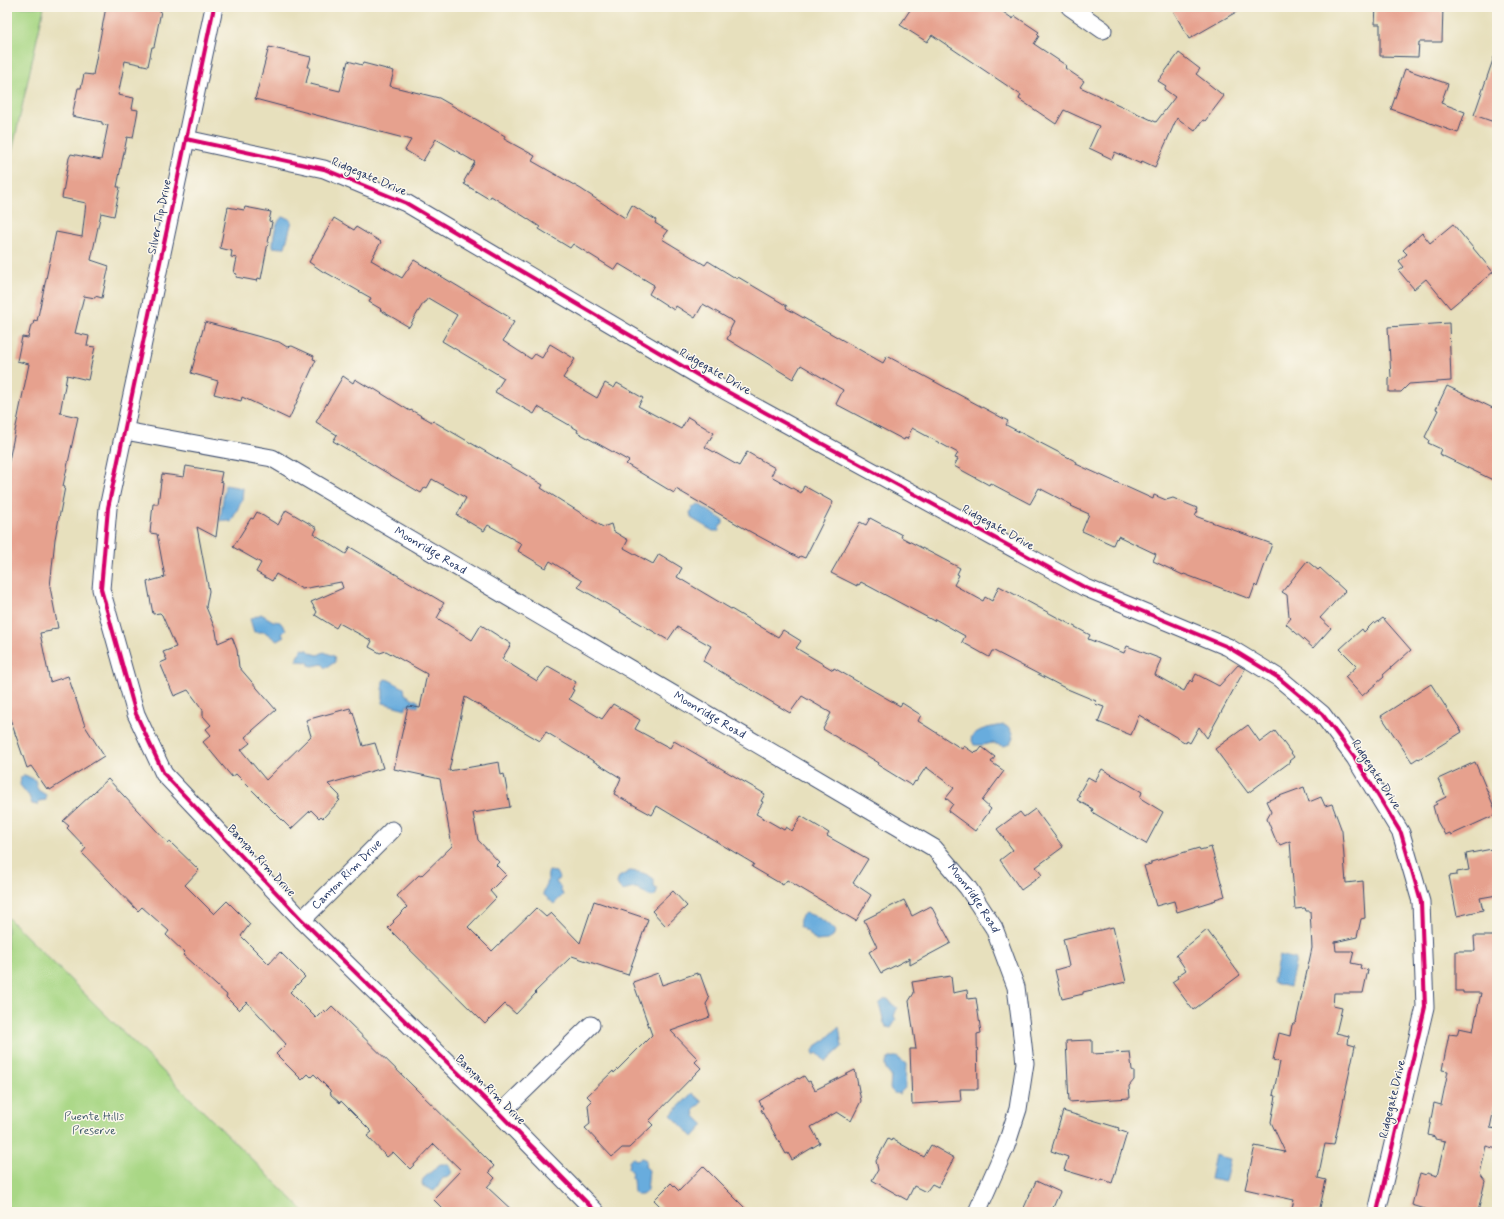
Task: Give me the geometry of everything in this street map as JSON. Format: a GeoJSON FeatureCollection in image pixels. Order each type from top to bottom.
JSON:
{"type":"FeatureCollection","features":[{"type":"Feature","properties":{"kind":"street","name":"Silver Tip Drive"},"geometry":{"type":"LineString","coordinates":[[125,431],[214,7]]}},
{"type":"Feature","properties":{"kind":"street"},"geometry":{"type":"LineString","coordinates":[[1070,7],[1103,30]]}},
{"type":"Feature","properties":{"kind":"street","name":"Ridgegate Drive"},"geometry":{"type":"LineString","coordinates":[[186,139],[324,169],[406,203],[706,380],[1084,587],[1228,647],[1279,678],[1322,714],[1355,758],[1401,833],[1421,902],[1425,1006],[1377,1212]]}},
{"type":"Feature","properties":{"kind":"street","name":"Banyan Rim Drive"},"geometry":{"type":"LineString","coordinates":[[125,431],[108,508],[101,589],[136,714],[164,774],[302,920],[500,1114],[596,1212]]}},
{"type":"Feature","properties":{"kind":"street","name":"Moonridge Road"},"geometry":{"type":"LineString","coordinates":[[125,431],[272,458],[934,848],[968,888],[994,928],[1016,987],[1021,1027],[1025,1063],[1018,1109],[1006,1146],[977,1212]]}},
{"type":"Feature","properties":{"kind":"street","name":"Canyon Rim Drive"},"geometry":{"type":"LineString","coordinates":[[302,920],[392,830]]}},
{"type":"Feature","properties":{"kind":"street"},"geometry":{"type":"LineString","coordinates":[[500,1114],[591,1024]]}},
{"type":"Feature","properties":{"kind":"green space"},"geometry":{"type":"Polygon","coordinates":[[[7,7],[44,7],[7,175],[7,7]]]}},
{"type":"Feature","properties":{"kind":"green space","name":"Puente Hills Preserve"},"geometry":{"type":"Polygon","coordinates":[[[7,917],[305,1212],[7,1212],[7,917]]]}},
{"type":"Feature","properties":{"kind":"water"},"geometry":{"type":"Polygon","coordinates":[[[282,217],[288,218],[292,221],[285,247],[273,247],[275,231],[282,217]]]}},
{"type":"Feature","properties":{"kind":"water"},"geometry":{"type":"Polygon","coordinates":[[[225,485],[243,488],[242,500],[231,522],[225,520],[220,521],[225,485]]]}},
{"type":"Feature","properties":{"kind":"water"},"geometry":{"type":"Polygon","coordinates":[[[698,504],[723,520],[723,524],[720,526],[719,531],[713,531],[691,518],[690,513],[693,507],[698,504]]]}},
{"type":"Feature","properties":{"kind":"water"},"geometry":{"type":"Polygon","coordinates":[[[261,614],[273,621],[280,622],[286,630],[282,634],[284,637],[277,641],[265,632],[254,632],[250,619],[261,614]]]}},
{"type":"Feature","properties":{"kind":"water"},"geometry":{"type":"Polygon","coordinates":[[[302,649],[318,655],[324,652],[334,656],[335,662],[326,668],[322,664],[313,666],[309,665],[308,662],[297,661],[297,657],[302,649]]]}},
{"type":"Feature","properties":{"kind":"water"},"geometry":{"type":"Polygon","coordinates":[[[385,679],[404,688],[405,694],[419,702],[418,707],[407,705],[406,709],[383,703],[383,681],[385,679]]]}},
{"type":"Feature","properties":{"kind":"water"},"geometry":{"type":"Polygon","coordinates":[[[1004,725],[1009,729],[1013,738],[1010,744],[1004,746],[992,743],[974,745],[971,738],[977,732],[986,728],[1004,725]]]}},
{"type":"Feature","properties":{"kind":"water"},"geometry":{"type":"Polygon","coordinates":[[[25,775],[35,780],[38,790],[46,795],[46,800],[39,801],[37,805],[32,804],[29,796],[20,785],[21,777],[25,775]]]}},
{"type":"Feature","properties":{"kind":"water"},"geometry":{"type":"Polygon","coordinates":[[[549,871],[556,872],[559,878],[556,882],[563,895],[554,904],[543,894],[548,881],[549,871]]]}},
{"type":"Feature","properties":{"kind":"water"},"geometry":{"type":"Polygon","coordinates":[[[630,871],[643,873],[654,879],[654,887],[657,889],[656,894],[651,897],[636,888],[623,891],[617,883],[619,877],[630,871]]]}},
{"type":"Feature","properties":{"kind":"water"},"geometry":{"type":"Polygon","coordinates":[[[805,913],[817,917],[829,925],[835,931],[833,937],[828,940],[816,941],[808,932],[800,927],[800,919],[805,913]]]}},
{"type":"Feature","properties":{"kind":"water"},"geometry":{"type":"Polygon","coordinates":[[[1279,955],[1296,959],[1290,987],[1273,983],[1279,955]]]}},
{"type":"Feature","properties":{"kind":"water"},"geometry":{"type":"Polygon","coordinates":[[[885,999],[888,999],[897,1008],[894,1016],[896,1020],[891,1028],[887,1027],[884,1023],[879,1004],[885,999]]]}},
{"type":"Feature","properties":{"kind":"water"},"geometry":{"type":"Polygon","coordinates":[[[839,1027],[842,1047],[826,1062],[817,1053],[814,1055],[813,1051],[816,1046],[839,1027]]]}},
{"type":"Feature","properties":{"kind":"water"},"geometry":{"type":"Polygon","coordinates":[[[897,1057],[906,1064],[905,1088],[899,1094],[894,1093],[890,1089],[891,1076],[886,1070],[885,1065],[888,1059],[897,1057]]]}},
{"type":"Feature","properties":{"kind":"water"},"geometry":{"type":"Polygon","coordinates":[[[692,1093],[702,1102],[694,1110],[695,1116],[704,1125],[693,1137],[671,1115],[692,1093]]]}},
{"type":"Feature","properties":{"kind":"water"},"geometry":{"type":"Polygon","coordinates":[[[1215,1155],[1230,1159],[1225,1182],[1210,1179],[1215,1155]]]}},
{"type":"Feature","properties":{"kind":"water"},"geometry":{"type":"Polygon","coordinates":[[[632,1157],[636,1160],[642,1158],[646,1160],[645,1166],[649,1170],[647,1191],[642,1195],[637,1195],[634,1192],[633,1179],[631,1178],[632,1171],[628,1168],[632,1157]]]}},
{"type":"Feature","properties":{"kind":"water"},"geometry":{"type":"Polygon","coordinates":[[[440,1164],[450,1166],[452,1171],[450,1175],[443,1178],[434,1191],[423,1186],[423,1179],[440,1164]]]}},
{"type":"Feature","properties":{"kind":"building"},"geometry":{"type":"Polygon","coordinates":[[[106,7],[143,7],[161,11],[154,47],[152,47],[148,66],[125,61],[118,95],[134,98],[132,109],[138,110],[133,138],[127,137],[117,187],[120,187],[114,216],[101,213],[91,260],[109,266],[102,298],[95,296],[95,298],[84,296],[75,333],[89,336],[87,346],[95,347],[88,380],[67,375],[60,413],[78,417],[63,486],[65,487],[55,539],[50,587],[58,628],[40,633],[50,682],[68,676],[85,726],[104,756],[50,790],[49,788],[47,789],[31,766],[27,768],[7,710],[7,470],[29,364],[17,361],[22,337],[28,338],[31,325],[33,325],[34,320],[37,321],[56,232],[82,237],[86,203],[62,198],[69,158],[71,154],[101,160],[108,125],[102,124],[102,122],[72,116],[78,88],[81,88],[84,74],[93,75],[106,7]]]}},
{"type":"Feature","properties":{"kind":"building"},"geometry":{"type":"Polygon","coordinates":[[[912,7],[996,7],[1013,19],[1015,16],[1039,32],[1037,34],[1039,36],[1034,44],[1067,66],[1065,68],[1084,81],[1080,87],[1156,122],[1175,97],[1164,89],[1166,86],[1158,81],[1179,53],[1200,69],[1196,74],[1224,96],[1205,121],[1203,120],[1195,131],[1177,118],[1155,167],[1142,161],[1141,164],[1115,152],[1112,159],[1089,148],[1099,126],[1064,110],[1056,124],[1019,99],[1021,95],[932,35],[927,42],[900,25],[912,7]]]}},
{"type":"Feature","properties":{"kind":"building"},"geometry":{"type":"Polygon","coordinates":[[[1171,7],[1245,7],[1189,39],[1171,7]]]}},
{"type":"Feature","properties":{"kind":"building"},"geometry":{"type":"Polygon","coordinates":[[[1376,7],[1443,7],[1442,42],[1419,42],[1418,57],[1380,56],[1380,24],[1375,24],[1376,7]]]}},
{"type":"Feature","properties":{"kind":"building"},"geometry":{"type":"Polygon","coordinates":[[[269,47],[311,57],[306,83],[340,91],[348,61],[362,65],[363,63],[394,71],[390,86],[439,98],[505,136],[504,139],[535,156],[532,161],[581,189],[625,218],[632,205],[656,220],[655,223],[668,231],[662,239],[705,265],[708,261],[737,279],[738,277],[787,306],[786,308],[883,363],[887,356],[1008,421],[1006,425],[1077,462],[1076,464],[1153,499],[1154,495],[1166,500],[1173,498],[1197,508],[1196,510],[1198,511],[1195,516],[1272,544],[1257,587],[1255,585],[1250,599],[1184,574],[1183,575],[1153,561],[1156,554],[1118,536],[1113,545],[1082,531],[1089,514],[1071,506],[1072,505],[1039,488],[1030,504],[990,483],[989,485],[954,466],[958,459],[955,458],[958,453],[912,428],[907,439],[905,438],[904,440],[836,404],[843,390],[801,365],[793,379],[727,339],[734,322],[703,304],[695,318],[676,306],[674,310],[649,294],[654,285],[619,264],[615,270],[573,244],[570,248],[491,196],[489,199],[464,184],[464,181],[475,162],[436,139],[423,161],[405,150],[411,140],[255,99],[269,47]]]}},
{"type":"Feature","properties":{"kind":"building"},"geometry":{"type":"Polygon","coordinates":[[[1494,57],[1497,57],[1497,123],[1474,115],[1494,57]]]}},
{"type":"Feature","properties":{"kind":"building"},"geometry":{"type":"Polygon","coordinates":[[[1405,69],[1448,84],[1441,103],[1465,112],[1458,133],[1391,109],[1405,69]]]}},
{"type":"Feature","properties":{"kind":"building"},"geometry":{"type":"Polygon","coordinates":[[[228,207],[244,210],[245,207],[271,212],[269,221],[272,222],[261,279],[258,278],[257,281],[236,277],[237,274],[234,273],[237,258],[231,257],[232,251],[220,248],[228,207]]]}},
{"type":"Feature","properties":{"kind":"building"},"geometry":{"type":"Polygon","coordinates":[[[334,218],[354,230],[356,227],[381,242],[371,260],[402,278],[414,260],[509,317],[508,319],[514,322],[503,341],[531,359],[535,354],[542,358],[550,344],[575,359],[563,378],[597,398],[605,383],[614,388],[617,383],[643,398],[638,406],[681,429],[688,417],[714,433],[705,447],[739,466],[747,452],[775,468],[771,476],[801,493],[804,486],[833,502],[805,558],[800,556],[799,558],[676,489],[674,493],[626,464],[629,461],[577,432],[578,430],[538,407],[534,414],[495,392],[504,378],[442,341],[457,315],[428,298],[409,327],[369,302],[371,298],[325,273],[309,262],[334,218]]]}},
{"type":"Feature","properties":{"kind":"building"},"geometry":{"type":"Polygon","coordinates":[[[1453,224],[1493,272],[1450,308],[1426,279],[1414,289],[1399,271],[1404,267],[1399,261],[1407,254],[1403,250],[1422,233],[1430,243],[1453,224]]]}},
{"type":"Feature","properties":{"kind":"building"},"geometry":{"type":"Polygon","coordinates":[[[205,322],[279,342],[287,347],[292,346],[314,356],[313,359],[316,360],[289,419],[242,397],[241,401],[214,394],[218,381],[191,373],[205,322]]]}},
{"type":"Feature","properties":{"kind":"building"},"geometry":{"type":"Polygon","coordinates":[[[1449,323],[1451,381],[1409,384],[1401,392],[1389,392],[1389,379],[1391,377],[1388,327],[1449,323]]]}},
{"type":"Feature","properties":{"kind":"building"},"geometry":{"type":"Polygon","coordinates":[[[343,376],[353,383],[355,379],[370,388],[371,387],[410,411],[411,410],[432,422],[433,421],[543,485],[541,488],[603,527],[611,524],[613,531],[628,540],[624,548],[653,564],[659,554],[682,568],[677,577],[778,637],[783,630],[801,641],[796,648],[900,706],[902,703],[921,715],[918,721],[962,749],[964,746],[974,753],[976,751],[978,752],[982,747],[995,757],[991,762],[1004,771],[982,801],[991,809],[975,831],[948,811],[953,804],[946,798],[954,788],[926,767],[912,786],[878,765],[879,763],[823,729],[831,713],[802,696],[790,713],[703,661],[711,646],[677,627],[668,640],[578,587],[582,581],[550,561],[546,568],[518,551],[522,544],[488,525],[484,531],[457,515],[466,498],[432,479],[427,488],[425,487],[421,493],[333,441],[337,435],[316,422],[343,376]]]}},
{"type":"Feature","properties":{"kind":"building"},"geometry":{"type":"Polygon","coordinates":[[[1447,386],[1497,410],[1497,482],[1439,454],[1441,449],[1428,443],[1429,440],[1425,437],[1438,410],[1436,409],[1447,386]]]}},
{"type":"Feature","properties":{"kind":"building"},"geometry":{"type":"Polygon","coordinates":[[[186,466],[222,472],[220,481],[223,482],[216,537],[197,527],[209,591],[206,607],[216,631],[218,643],[232,637],[237,650],[239,667],[276,710],[245,737],[250,743],[241,750],[266,780],[311,736],[306,720],[350,708],[352,713],[353,712],[363,746],[375,743],[383,768],[328,784],[340,796],[338,799],[340,800],[323,818],[321,816],[319,818],[311,810],[291,829],[236,774],[232,777],[203,742],[211,735],[206,729],[211,725],[203,716],[203,710],[188,690],[174,696],[160,663],[167,660],[163,652],[176,647],[162,615],[160,613],[153,614],[147,582],[165,577],[157,534],[150,533],[153,504],[158,504],[162,474],[184,477],[186,466]]]}},
{"type":"Feature","properties":{"kind":"building"},"geometry":{"type":"Polygon","coordinates":[[[286,510],[317,528],[314,534],[346,554],[350,547],[444,603],[437,618],[472,640],[481,625],[511,644],[502,659],[537,681],[548,666],[576,682],[569,699],[602,719],[613,704],[640,720],[635,729],[670,748],[674,741],[765,794],[761,801],[763,802],[756,814],[784,830],[786,827],[792,831],[801,816],[829,833],[827,836],[868,859],[853,883],[871,895],[856,921],[787,880],[783,885],[752,867],[754,864],[657,806],[652,815],[614,794],[621,778],[546,732],[540,741],[465,697],[449,771],[499,762],[501,775],[504,774],[510,807],[473,813],[478,840],[499,862],[496,865],[506,875],[490,891],[496,898],[468,927],[492,951],[536,908],[546,917],[551,913],[580,943],[594,901],[648,919],[628,975],[572,956],[535,992],[536,993],[516,1014],[505,1004],[485,1024],[388,928],[407,907],[397,896],[419,875],[421,876],[452,846],[440,779],[394,769],[408,706],[420,708],[427,674],[386,651],[380,653],[369,647],[372,641],[339,623],[336,628],[315,615],[317,612],[311,602],[343,588],[341,582],[302,589],[276,574],[272,581],[256,572],[261,563],[233,547],[251,518],[253,519],[257,512],[278,525],[286,510]]]}},
{"type":"Feature","properties":{"kind":"building"},"geometry":{"type":"Polygon","coordinates":[[[870,518],[902,535],[901,537],[960,568],[957,574],[959,575],[954,585],[983,601],[985,597],[992,601],[999,586],[1090,635],[1088,639],[1124,653],[1127,646],[1161,659],[1155,675],[1184,691],[1190,680],[1192,682],[1196,674],[1219,686],[1238,665],[1245,669],[1207,738],[1199,727],[1190,743],[1187,741],[1186,743],[1139,715],[1131,735],[1098,722],[1104,707],[1095,704],[1096,701],[1065,688],[994,651],[992,651],[989,657],[962,642],[965,636],[935,619],[934,621],[861,582],[859,585],[857,584],[857,586],[831,573],[860,522],[866,525],[870,518]]]}},
{"type":"Feature","properties":{"kind":"building"},"geometry":{"type":"Polygon","coordinates":[[[1307,561],[1318,570],[1320,568],[1345,591],[1320,618],[1331,628],[1313,648],[1286,624],[1291,618],[1289,616],[1287,595],[1282,592],[1307,561]]]}},
{"type":"Feature","properties":{"kind":"building"},"geometry":{"type":"Polygon","coordinates":[[[1383,618],[1411,650],[1383,675],[1384,677],[1362,696],[1345,677],[1357,666],[1340,649],[1362,629],[1364,632],[1374,622],[1375,624],[1383,618]]]}},
{"type":"Feature","properties":{"kind":"building"},"geometry":{"type":"Polygon","coordinates":[[[1431,684],[1462,732],[1412,762],[1381,716],[1431,684]]]}},
{"type":"Feature","properties":{"kind":"building"},"geometry":{"type":"Polygon","coordinates":[[[1248,725],[1260,742],[1275,731],[1294,757],[1289,761],[1290,762],[1248,793],[1215,749],[1248,725]]]}},
{"type":"Feature","properties":{"kind":"building"},"geometry":{"type":"Polygon","coordinates":[[[1475,762],[1497,814],[1451,835],[1450,833],[1445,835],[1437,821],[1433,806],[1437,804],[1436,802],[1446,797],[1438,779],[1475,762]]]}},
{"type":"Feature","properties":{"kind":"building"},"geometry":{"type":"Polygon","coordinates":[[[1102,769],[1142,792],[1140,798],[1163,812],[1146,844],[1092,812],[1093,809],[1077,800],[1080,796],[1078,795],[1088,777],[1095,781],[1102,769]]]}},
{"type":"Feature","properties":{"kind":"building"},"geometry":{"type":"Polygon","coordinates":[[[108,779],[168,843],[170,842],[199,870],[185,885],[214,914],[227,901],[250,924],[241,936],[269,964],[280,952],[305,977],[290,992],[316,1018],[324,1010],[326,1012],[332,1006],[494,1166],[489,1172],[495,1178],[487,1187],[514,1212],[446,1212],[434,1200],[436,1198],[435,1197],[461,1170],[434,1144],[410,1169],[393,1152],[387,1157],[367,1136],[372,1132],[341,1101],[340,1103],[331,1095],[330,1090],[314,1074],[311,1077],[308,1074],[302,1080],[276,1054],[286,1044],[247,1002],[239,1010],[226,997],[227,995],[183,955],[185,953],[166,935],[169,931],[142,907],[138,911],[82,853],[86,848],[67,828],[69,826],[63,821],[108,779]]]}},
{"type":"Feature","properties":{"kind":"building"},"geometry":{"type":"Polygon","coordinates":[[[1304,787],[1309,802],[1321,797],[1325,806],[1332,804],[1342,831],[1346,883],[1363,881],[1365,918],[1361,919],[1357,937],[1335,942],[1336,951],[1354,951],[1351,963],[1361,965],[1360,968],[1368,970],[1363,993],[1334,993],[1333,1006],[1342,1008],[1336,1033],[1349,1036],[1348,1044],[1355,1046],[1334,1145],[1325,1144],[1318,1178],[1326,1180],[1319,1212],[1291,1212],[1294,1200],[1245,1189],[1255,1146],[1285,1152],[1271,1122],[1276,1096],[1273,1095],[1280,1062],[1273,1060],[1279,1033],[1290,1036],[1292,1025],[1296,1022],[1312,948],[1310,911],[1306,911],[1305,908],[1295,909],[1290,841],[1280,845],[1277,843],[1267,819],[1271,812],[1266,801],[1304,787]]]}},
{"type":"Feature","properties":{"kind":"building"},"geometry":{"type":"Polygon","coordinates":[[[1035,809],[1063,847],[1036,867],[1042,875],[1021,890],[1000,860],[1013,850],[997,829],[1020,812],[1024,817],[1035,809]]]}},
{"type":"Feature","properties":{"kind":"building"},"geometry":{"type":"Polygon","coordinates":[[[1211,847],[1225,896],[1177,912],[1174,901],[1156,906],[1144,866],[1151,864],[1151,862],[1199,848],[1200,850],[1211,847]]]}},
{"type":"Feature","properties":{"kind":"building"},"geometry":{"type":"Polygon","coordinates":[[[1497,848],[1497,895],[1480,898],[1483,910],[1457,916],[1449,876],[1457,875],[1457,872],[1469,870],[1466,854],[1497,848]]]}},
{"type":"Feature","properties":{"kind":"building"},"geometry":{"type":"Polygon","coordinates":[[[673,891],[687,906],[666,926],[652,911],[673,891]]]}},
{"type":"Feature","properties":{"kind":"building"},"geometry":{"type":"Polygon","coordinates":[[[904,900],[912,916],[931,906],[951,943],[910,965],[910,958],[881,973],[869,952],[877,947],[864,920],[904,900]]]}},
{"type":"Feature","properties":{"kind":"building"},"geometry":{"type":"Polygon","coordinates":[[[1113,927],[1126,982],[1083,992],[1083,994],[1062,999],[1055,970],[1069,966],[1063,939],[1113,927]]]}},
{"type":"Feature","properties":{"kind":"building"},"geometry":{"type":"Polygon","coordinates":[[[1207,930],[1240,975],[1193,1010],[1172,982],[1178,978],[1177,976],[1186,970],[1176,955],[1207,930]]]}},
{"type":"Feature","properties":{"kind":"building"},"geometry":{"type":"Polygon","coordinates":[[[1474,936],[1497,936],[1497,1094],[1490,1128],[1497,1129],[1497,1149],[1486,1146],[1480,1174],[1485,1181],[1478,1212],[1435,1212],[1412,1205],[1420,1173],[1426,1175],[1427,1173],[1437,1176],[1445,1141],[1435,1139],[1435,1137],[1428,1135],[1434,1103],[1441,1105],[1448,1071],[1442,1070],[1449,1034],[1457,1035],[1459,1028],[1473,1031],[1481,993],[1463,993],[1463,991],[1456,991],[1456,951],[1475,951],[1474,936]]]}},
{"type":"Feature","properties":{"kind":"building"},"geometry":{"type":"Polygon","coordinates":[[[658,973],[662,985],[697,973],[697,975],[700,974],[709,999],[706,1004],[710,1017],[671,1031],[698,1059],[695,1062],[701,1068],[649,1121],[653,1125],[629,1148],[622,1148],[612,1157],[585,1128],[590,1124],[588,1105],[592,1101],[587,1096],[613,1071],[614,1073],[652,1035],[633,982],[658,973]]]}},
{"type":"Feature","properties":{"kind":"building"},"geometry":{"type":"Polygon","coordinates":[[[951,976],[953,993],[967,990],[968,999],[976,998],[981,1033],[977,1034],[978,1089],[960,1089],[961,1101],[912,1104],[910,1049],[916,1049],[909,1001],[914,993],[912,982],[951,976]]]}},
{"type":"Feature","properties":{"kind":"building"},"geometry":{"type":"Polygon","coordinates":[[[1092,1040],[1092,1054],[1130,1052],[1132,1070],[1134,1071],[1134,1080],[1129,1086],[1130,1098],[1069,1102],[1066,1041],[1092,1040]]]}},
{"type":"Feature","properties":{"kind":"building"},"geometry":{"type":"Polygon","coordinates":[[[855,1070],[861,1101],[851,1121],[837,1112],[811,1127],[820,1143],[792,1160],[788,1153],[786,1154],[761,1110],[763,1108],[759,1101],[804,1076],[808,1082],[810,1081],[815,1090],[855,1070]]]}},
{"type":"Feature","properties":{"kind":"building"},"geometry":{"type":"Polygon","coordinates":[[[1063,1111],[1119,1128],[1118,1130],[1127,1133],[1112,1183],[1102,1179],[1101,1181],[1064,1170],[1068,1157],[1051,1151],[1063,1111]]]}},
{"type":"Feature","properties":{"kind":"building"},"geometry":{"type":"Polygon","coordinates":[[[888,1139],[891,1141],[892,1139],[924,1157],[931,1145],[954,1158],[938,1187],[932,1184],[926,1192],[914,1186],[907,1200],[872,1180],[878,1170],[876,1161],[888,1139]]]}},
{"type":"Feature","properties":{"kind":"building"},"geometry":{"type":"Polygon","coordinates":[[[703,1166],[749,1212],[666,1212],[654,1200],[671,1183],[679,1191],[703,1166]]]}},
{"type":"Feature","properties":{"kind":"building"},"geometry":{"type":"Polygon","coordinates":[[[1036,1181],[1060,1192],[1051,1212],[1022,1212],[1036,1181]]]}},
{"type":"Feature","properties":{"kind":"cycle path"},"geometry":{"type":"LineString","coordinates":[[214,7],[108,508],[101,589],[136,714],[164,774],[302,920],[500,1114],[596,1212]]}},
{"type":"Feature","properties":{"kind":"cycle path"},"geometry":{"type":"LineString","coordinates":[[186,139],[324,169],[406,203],[706,380],[1084,587],[1228,647],[1279,678],[1322,714],[1355,758],[1401,833],[1421,902],[1425,1007],[1377,1212]]}}]}
